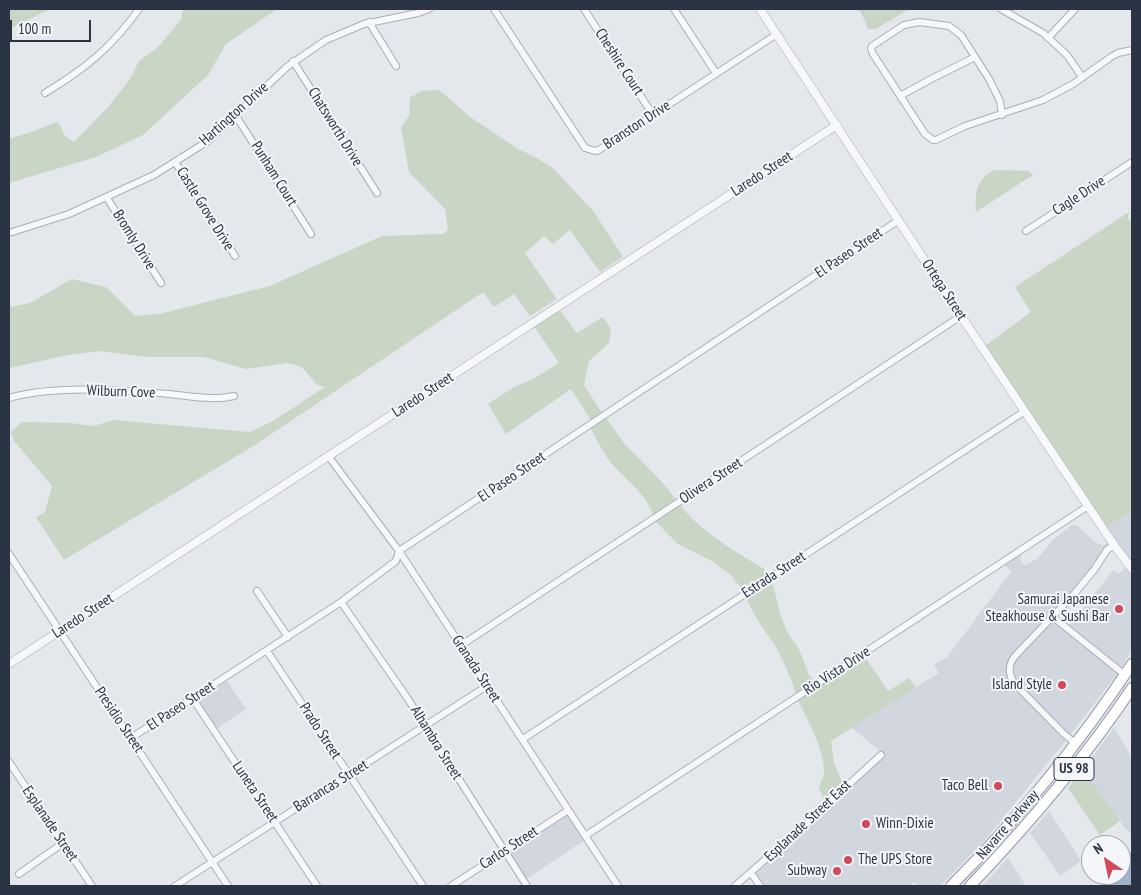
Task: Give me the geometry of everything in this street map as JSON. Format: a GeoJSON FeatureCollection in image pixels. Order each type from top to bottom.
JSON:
{"type":"FeatureCollection","features":[{"type":"Feature","properties":{"kind":"highway","name":"Navarre Parkway"},"geometry":{"type":"LineString","coordinates":[[951,886],[1024,808],[1076,744],[1132,664]]}},
{"type":"Feature","properties":{"kind":"highway","name":"Navarre Parkway"},"geometry":{"type":"LineString","coordinates":[[970,886],[1027,826],[1083,758],[1132,688]]}},
{"type":"Feature","properties":{"kind":"highway"},"geometry":{"type":"LineString","coordinates":[[1024,808],[1023,820],[1027,826]]}},
{"type":"Feature","properties":{"kind":"highway"},"geometry":{"type":"LineString","coordinates":[[1005,830],[1009,845]]}},
{"type":"Feature","properties":{"kind":"street"},"geometry":{"type":"LineString","coordinates":[[45,93],[72,77],[102,52],[139,9]]}},
{"type":"Feature","properties":{"kind":"street","name":"Hartington Drive"},"geometry":{"type":"LineString","coordinates":[[9,233],[69,214],[107,198],[142,182],[175,162],[208,141],[293,61],[326,40],[369,22],[430,9]]}},
{"type":"Feature","properties":{"kind":"street","name":"Branston Drive"},"geometry":{"type":"LineString","coordinates":[[494,9],[585,148],[595,151],[777,34]]}},
{"type":"Feature","properties":{"kind":"street","name":"Cheshire Court"},"geometry":{"type":"LineString","coordinates":[[584,9],[653,114]]}},
{"type":"Feature","properties":{"kind":"street"},"geometry":{"type":"LineString","coordinates":[[674,9],[716,73]]}},
{"type":"Feature","properties":{"kind":"street","name":"Ortega Street"},"geometry":{"type":"LineString","coordinates":[[760,9],[961,316],[1132,569]]}},
{"type":"Feature","properties":{"kind":"street"},"geometry":{"type":"LineString","coordinates":[[1001,9],[1035,28],[1048,38],[1067,55],[1082,77]]}},
{"type":"Feature","properties":{"kind":"street"},"geometry":{"type":"LineString","coordinates":[[1048,38],[1075,9]]}},
{"type":"Feature","properties":{"kind":"street"},"geometry":{"type":"LineString","coordinates":[[369,22],[396,66]]}},
{"type":"Feature","properties":{"kind":"street"},"geometry":{"type":"LineString","coordinates":[[1002,115],[996,92],[961,35],[949,26],[919,22],[904,25],[872,46],[871,49],[900,96],[925,134],[933,140],[965,126],[1002,115],[1044,100],[1073,84],[1118,53],[1132,50]]}},
{"type":"Feature","properties":{"kind":"street"},"geometry":{"type":"LineString","coordinates":[[900,96],[975,57]]}},
{"type":"Feature","properties":{"kind":"street","name":"Chatsworth Drive"},"geometry":{"type":"LineString","coordinates":[[293,61],[377,193]]}},
{"type":"Feature","properties":{"kind":"street","name":"Punham Court"},"geometry":{"type":"LineString","coordinates":[[236,116],[312,234]]}},
{"type":"Feature","properties":{"kind":"street","name":"Laredo Street"},"geometry":{"type":"LineString","coordinates":[[9,664],[837,125]]}},
{"type":"Feature","properties":{"kind":"street","name":"Castle Grove Drive"},"geometry":{"type":"LineString","coordinates":[[175,162],[235,256]]}},
{"type":"Feature","properties":{"kind":"street","name":"Cagle Drive"},"geometry":{"type":"LineString","coordinates":[[1026,231],[1132,162]]}},
{"type":"Feature","properties":{"kind":"street","name":"Bromly Drive"},"geometry":{"type":"LineString","coordinates":[[107,198],[161,283]]}},
{"type":"Feature","properties":{"kind":"street","name":"El Paseo Street"},"geometry":{"type":"LineString","coordinates":[[131,738],[341,602],[396,561],[399,551],[899,220]]}},
{"type":"Feature","properties":{"kind":"street","name":"Olivera Street"},"geometry":{"type":"LineString","coordinates":[[460,646],[961,316]]}},
{"type":"Feature","properties":{"kind":"street","name":"Wilburn Cove"},"geometry":{"type":"LineString","coordinates":[[9,398],[52,390],[142,392],[221,399],[234,396]]}},
{"type":"Feature","properties":{"kind":"street","name":"Estrada Street"},"geometry":{"type":"LineString","coordinates":[[523,739],[1025,411]]}},
{"type":"Feature","properties":{"kind":"street","name":"Granada Street"},"geometry":{"type":"LineString","coordinates":[[329,456],[399,551],[523,739],[567,811],[618,886]]}},
{"type":"Feature","properties":{"kind":"street","name":"Rio Vista Drive"},"geometry":{"type":"LineString","coordinates":[[585,836],[1088,506]]}},
{"type":"Feature","properties":{"kind":"street"},"geometry":{"type":"LineString","coordinates":[[1076,744],[1014,683],[1009,666],[1015,656],[1053,617],[1094,570],[1107,550],[1114,545]]}},
{"type":"Feature","properties":{"kind":"street","name":"Presidio Street"},"geometry":{"type":"LineString","coordinates":[[9,554],[228,886]]}},
{"type":"Feature","properties":{"kind":"street"},"geometry":{"type":"LineString","coordinates":[[257,591],[288,637]]}},
{"type":"Feature","properties":{"kind":"street","name":"Alhambra Street"},"geometry":{"type":"LineString","coordinates":[[341,602],[408,699],[527,886]]}},
{"type":"Feature","properties":{"kind":"street"},"geometry":{"type":"LineString","coordinates":[[1053,617],[1125,675]]}},
{"type":"Feature","properties":{"kind":"street","name":"Prado Street"},"geometry":{"type":"LineString","coordinates":[[267,651],[423,886]]}},
{"type":"Feature","properties":{"kind":"street","name":"Barrancas Street"},"geometry":{"type":"LineString","coordinates":[[175,886],[487,686]]}},
{"type":"Feature","properties":{"kind":"street","name":"Luneta Street"},"geometry":{"type":"LineString","coordinates":[[193,699],[317,886]]}},
{"type":"Feature","properties":{"kind":"street","name":"Esplanade Street East"},"geometry":{"type":"LineString","coordinates":[[735,886],[881,754]]}},
{"type":"Feature","properties":{"kind":"street","name":"Esplanade Street"},"geometry":{"type":"LineString","coordinates":[[9,762],[92,886]]}},
{"type":"Feature","properties":{"kind":"street","name":"Carlos Street"},"geometry":{"type":"LineString","coordinates":[[451,886],[567,811]]}},
{"type":"Feature","properties":{"kind":"street"},"geometry":{"type":"LineString","coordinates":[[19,874],[63,843]]}},
{"type":"Feature","properties":{"kind":"street"},"geometry":{"type":"LineString","coordinates":[[751,873],[760,886]]}},
{"type":"Feature","properties":{"kind":"shaded area"},"geometry":{"type":"Polygon","coordinates":[[[1091,503],[1107,527],[1132,511],[1132,565],[1091,503]]]}},
{"type":"Feature","properties":{"kind":"shaded area"},"geometry":{"type":"Polygon","coordinates":[[[1087,511],[1110,544],[1072,592],[1013,654],[1006,666],[1007,673],[1067,739],[985,840],[940,886],[919,886],[914,882],[911,886],[763,886],[755,874],[885,755],[852,728],[939,673],[934,665],[947,657],[1011,572],[1005,565],[1021,554],[1021,561],[1025,565],[1037,559],[1054,539],[1072,525],[1078,526],[1097,544],[1104,545],[1107,542],[1087,511]]]}},
{"type":"Feature","properties":{"kind":"shaded area"},"geometry":{"type":"Polygon","coordinates":[[[1126,566],[1132,574],[1132,650],[1121,668],[1064,622],[1071,624],[1113,570],[1118,573],[1126,566]]]}},
{"type":"Feature","properties":{"kind":"shaded area"},"geometry":{"type":"Polygon","coordinates":[[[1054,621],[1118,673],[1070,735],[1017,681],[1012,672],[1012,667],[1017,658],[1054,621]]]}},
{"type":"Feature","properties":{"kind":"shaded area"},"geometry":{"type":"Polygon","coordinates":[[[227,681],[246,709],[216,729],[197,700],[227,681]]]}},
{"type":"Feature","properties":{"kind":"shaded area"},"geometry":{"type":"Polygon","coordinates":[[[1114,728],[1132,758],[1132,836],[1083,769],[1114,728]]]}},
{"type":"Feature","properties":{"kind":"shaded area"},"geometry":{"type":"Polygon","coordinates":[[[1049,811],[1081,861],[1060,876],[1030,833],[1049,811]]]}},
{"type":"Feature","properties":{"kind":"shaded area"},"geometry":{"type":"Polygon","coordinates":[[[567,815],[585,840],[526,879],[509,853],[567,815]]]}},
{"type":"Feature","properties":{"kind":"shaded area"},"geometry":{"type":"Polygon","coordinates":[[[1008,858],[1026,886],[982,886],[996,871],[1008,858]]]}},
{"type":"Feature","properties":{"kind":"green space"},"geometry":{"type":"Polygon","coordinates":[[[9,9],[50,9],[9,29],[9,9]]]}},
{"type":"Feature","properties":{"kind":"green space"},"geometry":{"type":"Polygon","coordinates":[[[183,9],[277,9],[226,44],[208,75],[143,135],[96,157],[9,183],[9,139],[56,122],[59,123],[65,136],[74,142],[108,107],[130,79],[139,61],[158,47],[181,20],[183,9]]]}},
{"type":"Feature","properties":{"kind":"green space"},"geometry":{"type":"Polygon","coordinates":[[[855,9],[909,9],[876,29],[868,29],[861,12],[855,9]]]}},
{"type":"Feature","properties":{"kind":"green space"},"geometry":{"type":"Polygon","coordinates":[[[438,90],[469,116],[518,149],[553,168],[594,212],[623,257],[600,272],[570,230],[553,244],[544,236],[525,253],[557,299],[530,316],[514,294],[494,307],[483,292],[258,443],[64,560],[36,517],[45,512],[52,486],[14,441],[11,432],[22,422],[71,423],[94,426],[113,420],[250,432],[273,421],[325,387],[317,385],[302,367],[288,363],[246,369],[204,357],[148,357],[99,351],[68,355],[9,368],[9,307],[30,303],[72,279],[106,287],[135,316],[159,314],[270,286],[382,236],[444,234],[448,229],[445,209],[409,172],[401,127],[409,116],[410,98],[421,91],[438,90]]]}},
{"type":"Feature","properties":{"kind":"green space"},"geometry":{"type":"Polygon","coordinates":[[[995,170],[1029,171],[1033,175],[976,212],[976,199],[980,182],[995,170]]]}},
{"type":"Feature","properties":{"kind":"green space"},"geometry":{"type":"Polygon","coordinates":[[[1129,212],[1128,219],[1132,222],[1132,511],[1107,527],[985,346],[1031,312],[1015,287],[1129,212]]]}},
{"type":"Feature","properties":{"kind":"green space"},"geometry":{"type":"Polygon","coordinates":[[[560,310],[577,333],[603,317],[611,329],[609,343],[589,361],[584,385],[602,413],[591,420],[571,389],[506,434],[488,404],[514,387],[533,379],[559,363],[534,326],[560,310]]]}},
{"type":"Feature","properties":{"kind":"green space"},"geometry":{"type":"Polygon","coordinates":[[[606,418],[624,443],[662,482],[676,500],[653,515],[644,498],[606,456],[590,428],[606,418]]]}},
{"type":"Feature","properties":{"kind":"green space"},"geometry":{"type":"Polygon","coordinates":[[[680,505],[688,515],[708,532],[764,569],[768,575],[743,591],[731,575],[712,561],[678,544],[655,521],[680,505]]]}},
{"type":"Feature","properties":{"kind":"green space"},"geometry":{"type":"Polygon","coordinates":[[[772,580],[780,614],[787,632],[799,649],[808,673],[814,682],[796,694],[790,676],[776,647],[756,617],[746,597],[772,580]]]}},
{"type":"Feature","properties":{"kind":"green space"},"geometry":{"type":"Polygon","coordinates":[[[865,657],[888,691],[909,678],[916,688],[831,741],[834,763],[843,785],[825,802],[819,788],[824,773],[822,755],[815,735],[798,700],[865,657]]]}},
{"type":"Feature","properties":{"kind":"green space"},"geometry":{"type":"Polygon","coordinates":[[[1083,769],[1120,821],[1100,835],[1068,788],[1083,769]]]}},
{"type":"Feature","properties":{"kind":"water"},"geometry":{"type":"Polygon","coordinates":[[[1131,853],[1132,886],[1104,886],[1131,885],[1131,853]]]}},
{"type":"Feature","properties":{"kind":"place","name":"Samurai Japanese Steakhouse & Sushi Bar"},"geometry":{"type":"Point","coordinates":[1119,609]}},
{"type":"Feature","properties":{"kind":"place","name":"Island Style"},"geometry":{"type":"Point","coordinates":[1062,685]}},
{"type":"Feature","properties":{"kind":"place","name":"Taco Bell"},"geometry":{"type":"Point","coordinates":[998,786]}},
{"type":"Feature","properties":{"kind":"place","name":"Winn-Dixie"},"geometry":{"type":"Point","coordinates":[866,824]}},
{"type":"Feature","properties":{"kind":"place","name":"The UPS Store"},"geometry":{"type":"Point","coordinates":[848,860]}},
{"type":"Feature","properties":{"kind":"place","name":"Subway"},"geometry":{"type":"Point","coordinates":[837,871]}}]}
